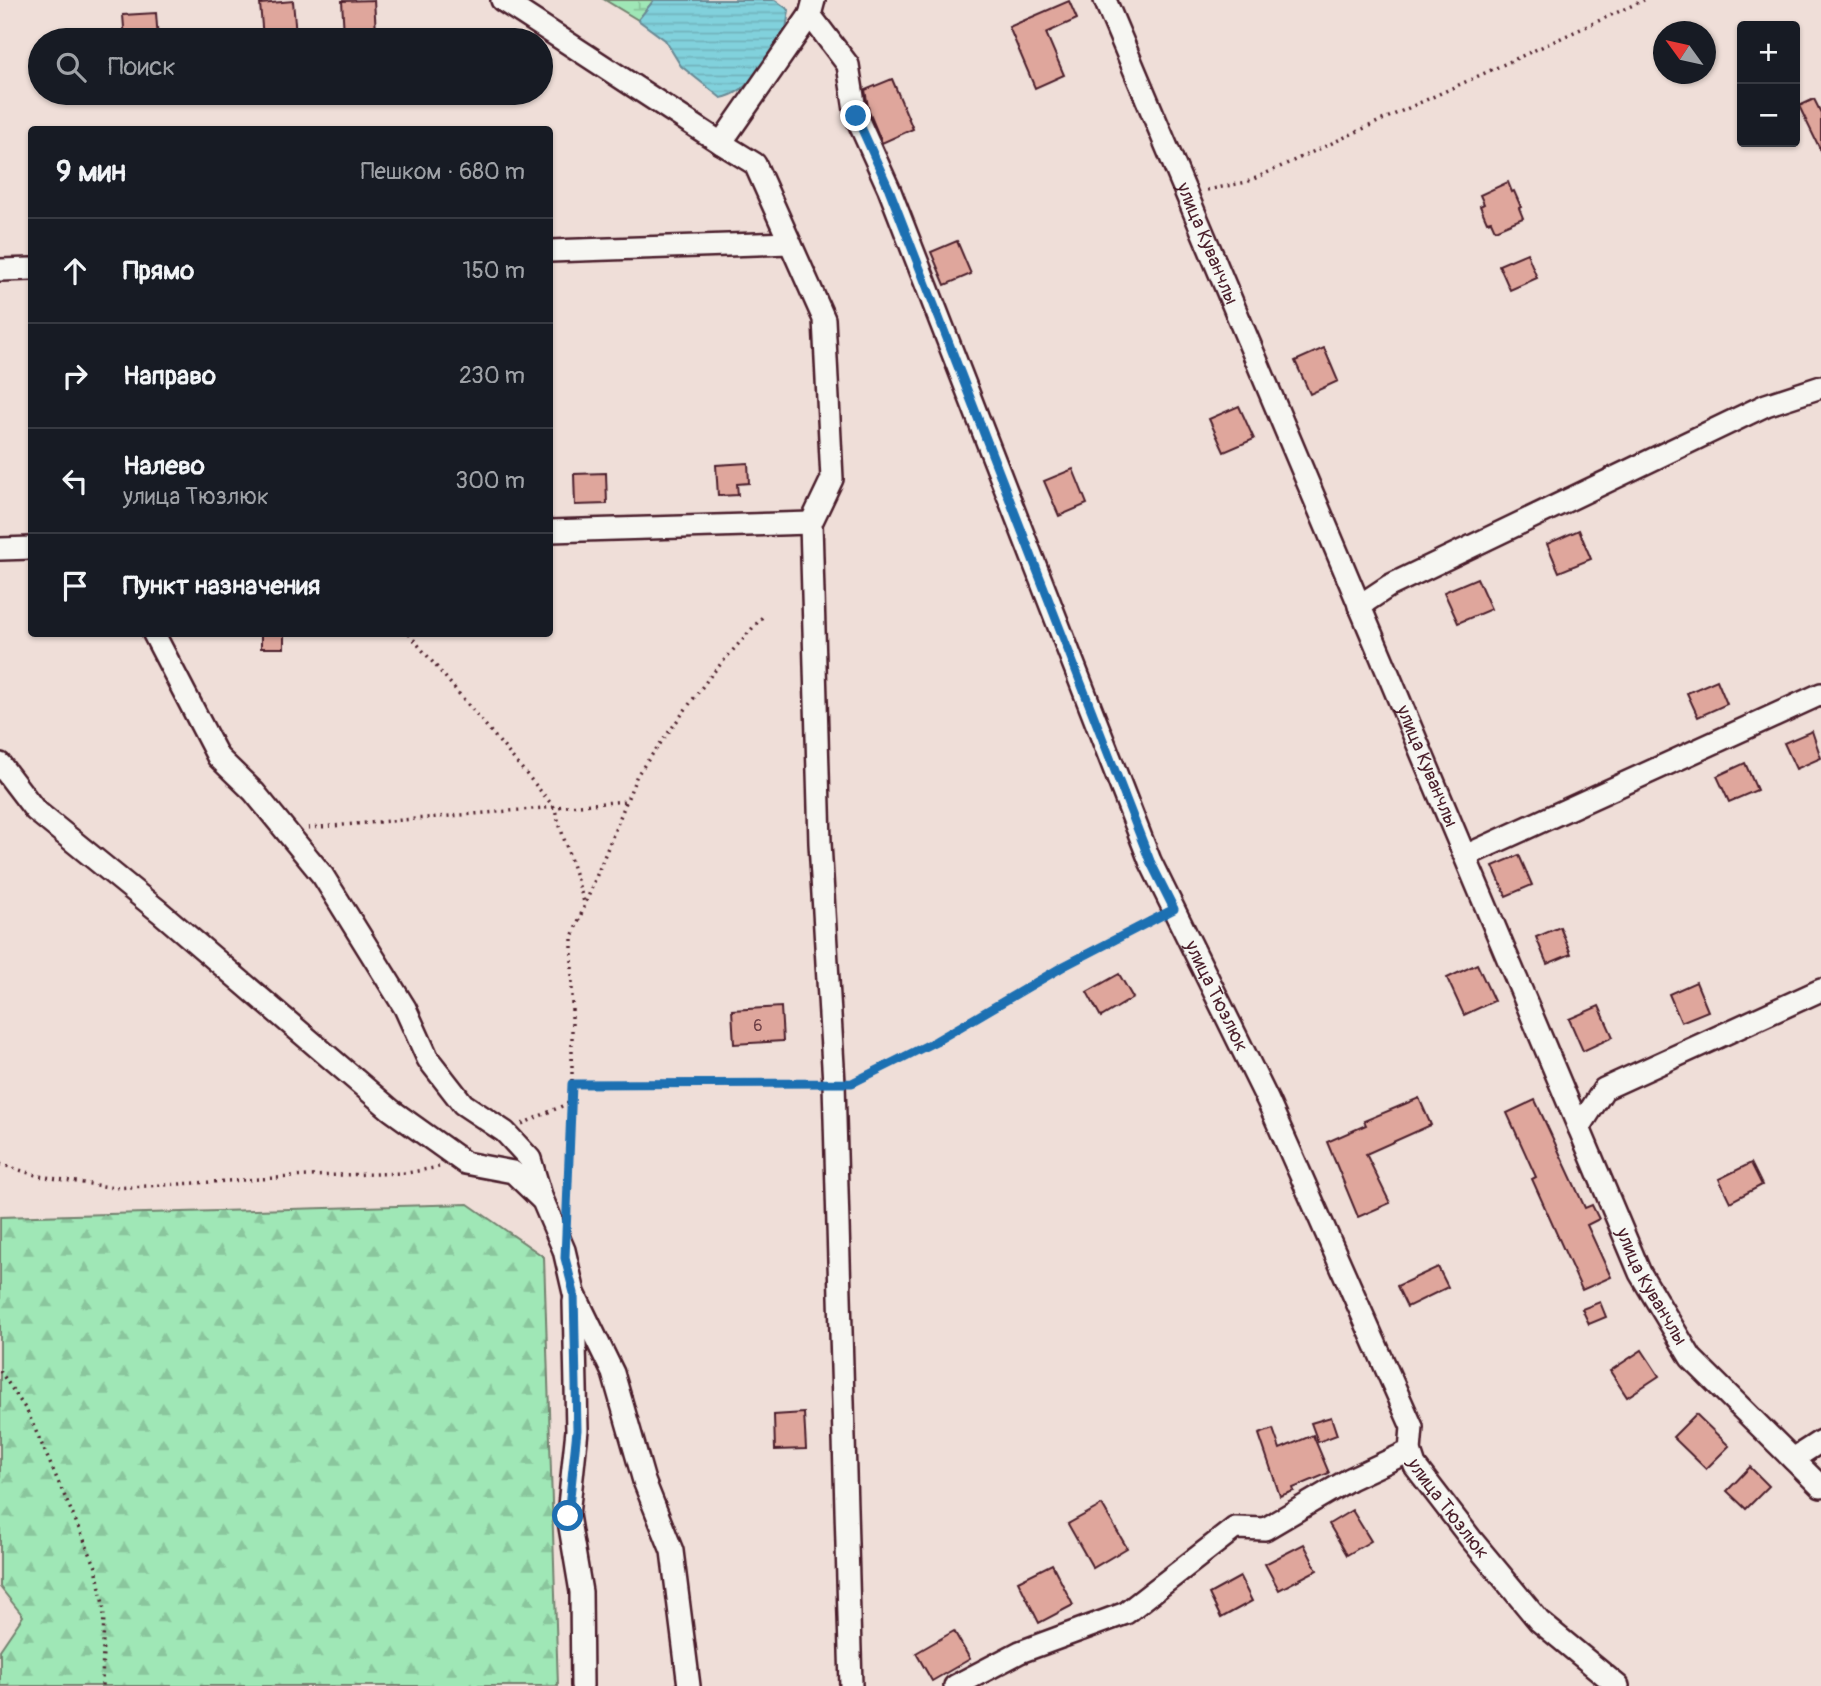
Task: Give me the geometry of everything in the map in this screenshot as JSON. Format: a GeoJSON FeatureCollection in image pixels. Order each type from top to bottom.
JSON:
{"type":"FeatureCollection","features":[{"type":"Feature","properties":{"kind":"street"},"geometry":{"type":"LineString","coordinates":[[502,0],[545,28]]}},
{"type":"Feature","properties":{"kind":"street","name":"улица Куванчлы"},"geometry":{"type":"LineString","coordinates":[[1105,0],[1640,1273],[1691,1358],[1821,1487]]}},
{"type":"Feature","properties":{"kind":"street"},"geometry":{"type":"LineString","coordinates":[[721,143],[812,8]]}},
{"type":"Feature","properties":{"kind":"street","name":"улица Тюзлюк"},"geometry":{"type":"LineString","coordinates":[[812,8],[848,65],[856,116],[889,189],[1150,861],[1268,1101],[1407,1414],[1412,1427],[1410,1451],[1415,1466],[1539,1622],[1618,1686]]}},
{"type":"Feature","properties":{"kind":"street"},"geometry":{"type":"LineString","coordinates":[[553,33],[755,164],[824,319],[832,479],[811,523],[820,843],[834,1083],[851,1686]]}},
{"type":"Feature","properties":{"kind":"street"},"geometry":{"type":"LineString","coordinates":[[553,251],[790,243]]}},
{"type":"Feature","properties":{"kind":"street"},"geometry":{"type":"LineString","coordinates":[[0,270],[28,269]]}},
{"type":"Feature","properties":{"kind":"street"},"geometry":{"type":"LineString","coordinates":[[1359,606],[1389,586],[1753,411],[1821,387]]}},
{"type":"Feature","properties":{"kind":"street"},"geometry":{"type":"LineString","coordinates":[[553,531],[811,523]]}},
{"type":"Feature","properties":{"kind":"street"},"geometry":{"type":"LineString","coordinates":[[0,549],[28,548]]}},
{"type":"Feature","properties":{"kind":"street"},"geometry":{"type":"LineString","coordinates":[[156,637],[218,757],[254,792],[323,876],[405,1008],[428,1059],[463,1104],[505,1132],[530,1159],[543,1201],[564,1250],[574,1293],[577,1430],[568,1516],[581,1591],[582,1686]]}},
{"type":"Feature","properties":{"kind":"street"},"geometry":{"type":"LineString","coordinates":[[1465,856],[1821,694]]}},
{"type":"Feature","properties":{"kind":"street"},"geometry":{"type":"LineString","coordinates":[[0,764],[35,810],[160,912],[391,1110],[465,1163],[513,1172],[543,1201]]}},
{"type":"Feature","properties":{"kind":"street"},"geometry":{"type":"LineString","coordinates":[[1579,1128],[1604,1089],[1821,990]]}},
{"type":"Feature","properties":{"kind":"street"},"geometry":{"type":"LineString","coordinates":[[574,1293],[613,1373],[644,1481],[672,1552],[689,1686]]}},
{"type":"Feature","properties":{"kind":"street"},"geometry":{"type":"LineString","coordinates":[[1793,1459],[1821,1441]]}},
{"type":"Feature","properties":{"kind":"street"},"geometry":{"type":"LineString","coordinates":[[955,1686],[1020,1652],[1126,1613],[1235,1528],[1265,1528],[1350,1479],[1410,1451]]}},
{"type":"Feature","properties":{"kind":"path"},"geometry":{"type":"LineString","coordinates":[[1186,194],[1247,182],[1644,0]]}},
{"type":"Feature","properties":{"kind":"path"},"geometry":{"type":"LineString","coordinates":[[567,1219],[572,1084],[572,937],[637,775],[711,675],[764,615]]}},
{"type":"Feature","properties":{"kind":"path"},"geometry":{"type":"LineString","coordinates":[[412,637],[554,807],[585,904]]}},
{"type":"Feature","properties":{"kind":"path"},"geometry":{"type":"LineString","coordinates":[[285,830],[627,801]]}},
{"type":"Feature","properties":{"kind":"path"},"geometry":{"type":"LineString","coordinates":[[572,1084],[852,1083],[936,1041],[1064,966],[1174,909]]}},
{"type":"Feature","properties":{"kind":"path"},"geometry":{"type":"LineString","coordinates":[[0,1164],[39,1176],[115,1188],[308,1175],[407,1172],[465,1163]]}},
{"type":"Feature","properties":{"kind":"path"},"geometry":{"type":"LineString","coordinates":[[0,1371],[27,1411],[96,1567],[104,1610],[102,1686]]}},
{"type":"Feature","properties":{"kind":"green space"},"geometry":{"type":"Polygon","coordinates":[[[605,0],[654,0],[638,20],[605,0]]]}},
{"type":"Feature","properties":{"kind":"green space"},"geometry":{"type":"Polygon","coordinates":[[[468,1204],[544,1257],[558,1686],[0,1686],[0,1650],[23,1616],[0,1587],[0,1217],[468,1204]]]}},
{"type":"Feature","properties":{"kind":"water"},"geometry":{"type":"Polygon","coordinates":[[[654,0],[775,0],[789,10],[785,32],[767,62],[750,82],[731,95],[721,98],[681,66],[665,40],[638,20],[654,0]]]}},
{"type":"Feature","properties":{"kind":"building"},"geometry":{"type":"Polygon","coordinates":[[[374,0],[376,28],[344,28],[342,1],[374,0]]]}},
{"type":"Feature","properties":{"kind":"building"},"geometry":{"type":"Polygon","coordinates":[[[293,1],[295,28],[262,28],[260,4],[293,1]]]}},
{"type":"Feature","properties":{"kind":"building"},"geometry":{"type":"Polygon","coordinates":[[[1069,1],[1077,19],[1046,33],[1064,75],[1035,88],[1009,27],[1069,1]]]}},
{"type":"Feature","properties":{"kind":"building"},"geometry":{"type":"Polygon","coordinates":[[[156,13],[157,28],[124,28],[123,15],[156,13]]]}},
{"type":"Feature","properties":{"kind":"building"},"geometry":{"type":"Polygon","coordinates":[[[892,79],[913,129],[882,143],[869,112],[865,90],[892,79]]]}},
{"type":"Feature","properties":{"kind":"building"},"geometry":{"type":"Polygon","coordinates":[[[1814,99],[1821,113],[1821,151],[1800,108],[1800,106],[1814,99]]]}},
{"type":"Feature","properties":{"kind":"building"},"geometry":{"type":"Polygon","coordinates":[[[1508,182],[1521,207],[1519,208],[1523,218],[1495,230],[1491,221],[1487,222],[1480,206],[1484,204],[1480,195],[1508,182]]]}},
{"type":"Feature","properties":{"kind":"building"},"geometry":{"type":"Polygon","coordinates":[[[957,241],[971,274],[945,285],[931,252],[957,241]]]}},
{"type":"Feature","properties":{"kind":"building"},"geometry":{"type":"Polygon","coordinates":[[[1527,253],[1537,278],[1510,290],[1499,265],[1527,253]]]}},
{"type":"Feature","properties":{"kind":"building"},"geometry":{"type":"Polygon","coordinates":[[[1324,348],[1338,381],[1310,394],[1295,361],[1324,348]]]}},
{"type":"Feature","properties":{"kind":"building"},"geometry":{"type":"Polygon","coordinates":[[[1239,406],[1254,439],[1224,452],[1209,419],[1239,406]]]}},
{"type":"Feature","properties":{"kind":"building"},"geometry":{"type":"Polygon","coordinates":[[[748,463],[749,483],[737,484],[738,495],[718,496],[716,465],[748,463]]]}},
{"type":"Feature","properties":{"kind":"building"},"geometry":{"type":"Polygon","coordinates":[[[1073,469],[1087,504],[1059,516],[1044,481],[1073,469]]]}},
{"type":"Feature","properties":{"kind":"building"},"geometry":{"type":"Polygon","coordinates":[[[606,473],[607,504],[575,505],[574,474],[606,473]]]}},
{"type":"Feature","properties":{"kind":"building"},"geometry":{"type":"Polygon","coordinates":[[[1579,530],[1591,559],[1559,572],[1547,544],[1579,530]]]}},
{"type":"Feature","properties":{"kind":"building"},"geometry":{"type":"Polygon","coordinates":[[[1477,578],[1491,609],[1458,623],[1444,592],[1477,578]]]}},
{"type":"Feature","properties":{"kind":"building"},"geometry":{"type":"Polygon","coordinates":[[[261,637],[284,637],[284,648],[261,648],[261,637]]]}},
{"type":"Feature","properties":{"kind":"building"},"geometry":{"type":"Polygon","coordinates":[[[1717,680],[1727,704],[1698,717],[1687,693],[1717,680]]]}},
{"type":"Feature","properties":{"kind":"building"},"geometry":{"type":"Polygon","coordinates":[[[1812,731],[1821,758],[1796,769],[1784,743],[1812,731]]]}},
{"type":"Feature","properties":{"kind":"building"},"geometry":{"type":"Polygon","coordinates":[[[1745,763],[1757,790],[1729,802],[1717,776],[1745,763]]]}},
{"type":"Feature","properties":{"kind":"building"},"geometry":{"type":"Polygon","coordinates":[[[1519,855],[1532,885],[1506,896],[1493,866],[1519,855]]]}},
{"type":"Feature","properties":{"kind":"building"},"geometry":{"type":"Polygon","coordinates":[[[1560,927],[1571,954],[1547,964],[1536,937],[1560,927]]]}},
{"type":"Feature","properties":{"kind":"building"},"geometry":{"type":"Polygon","coordinates":[[[1477,964],[1494,1001],[1464,1015],[1447,978],[1477,964]]]}},
{"type":"Feature","properties":{"kind":"building"},"geometry":{"type":"Polygon","coordinates":[[[1119,974],[1133,998],[1101,1017],[1087,992],[1119,974]]]}},
{"type":"Feature","properties":{"kind":"building"},"geometry":{"type":"Polygon","coordinates":[[[1696,982],[1708,1011],[1681,1022],[1669,994],[1696,982]]]}},
{"type":"Feature","properties":{"kind":"building"},"geometry":{"type":"Polygon","coordinates":[[[1599,1006],[1613,1037],[1583,1051],[1569,1019],[1599,1006]]]}},
{"type":"Feature","properties":{"kind":"building"},"geometry":{"type":"Polygon","coordinates":[[[781,1007],[783,1041],[734,1044],[732,1010],[781,1007]]]}},
{"type":"Feature","properties":{"kind":"building"},"geometry":{"type":"Polygon","coordinates":[[[1419,1098],[1431,1125],[1366,1154],[1390,1203],[1358,1217],[1327,1142],[1366,1125],[1364,1121],[1419,1098]]]}},
{"type":"Feature","properties":{"kind":"building"},"geometry":{"type":"Polygon","coordinates":[[[1535,1100],[1585,1208],[1592,1205],[1599,1219],[1587,1225],[1611,1277],[1582,1290],[1532,1179],[1536,1177],[1507,1113],[1535,1100]]]}},
{"type":"Feature","properties":{"kind":"building"},"geometry":{"type":"Polygon","coordinates":[[[1751,1163],[1762,1185],[1730,1202],[1719,1179],[1751,1163]]]}},
{"type":"Feature","properties":{"kind":"building"},"geometry":{"type":"Polygon","coordinates":[[[1438,1267],[1448,1287],[1407,1307],[1397,1286],[1438,1267]]]}},
{"type":"Feature","properties":{"kind":"building"},"geometry":{"type":"Polygon","coordinates":[[[1600,1302],[1606,1317],[1589,1324],[1582,1309],[1600,1302]]]}},
{"type":"Feature","properties":{"kind":"building"},"geometry":{"type":"Polygon","coordinates":[[[1642,1350],[1659,1376],[1627,1397],[1610,1371],[1642,1350]]]}},
{"type":"Feature","properties":{"kind":"building"},"geometry":{"type":"Polygon","coordinates":[[[804,1413],[806,1449],[775,1450],[774,1415],[804,1413]]]}},
{"type":"Feature","properties":{"kind":"building"},"geometry":{"type":"Polygon","coordinates":[[[1696,1414],[1729,1446],[1706,1469],[1673,1437],[1696,1414]]]}},
{"type":"Feature","properties":{"kind":"building"},"geometry":{"type":"Polygon","coordinates":[[[1331,1417],[1337,1435],[1318,1442],[1311,1423],[1331,1417]]]}},
{"type":"Feature","properties":{"kind":"building"},"geometry":{"type":"Polygon","coordinates":[[[1273,1429],[1280,1449],[1313,1435],[1329,1473],[1280,1496],[1259,1434],[1273,1429]]]}},
{"type":"Feature","properties":{"kind":"building"},"geometry":{"type":"Polygon","coordinates":[[[1750,1467],[1769,1486],[1746,1509],[1727,1491],[1750,1467]]]}},
{"type":"Feature","properties":{"kind":"building"},"geometry":{"type":"Polygon","coordinates":[[[1102,1505],[1127,1548],[1093,1568],[1068,1524],[1102,1505]]]}},
{"type":"Feature","properties":{"kind":"building"},"geometry":{"type":"Polygon","coordinates":[[[1352,1510],[1371,1541],[1347,1555],[1329,1524],[1352,1510]]]}},
{"type":"Feature","properties":{"kind":"building"},"geometry":{"type":"Polygon","coordinates":[[[1304,1544],[1317,1570],[1279,1590],[1265,1564],[1304,1544]]]}},
{"type":"Feature","properties":{"kind":"building"},"geometry":{"type":"Polygon","coordinates":[[[1052,1564],[1073,1605],[1039,1623],[1018,1581],[1052,1564]]]}},
{"type":"Feature","properties":{"kind":"building"},"geometry":{"type":"Polygon","coordinates":[[[1240,1577],[1252,1601],[1221,1618],[1209,1594],[1240,1577]]]}},
{"type":"Feature","properties":{"kind":"building"},"geometry":{"type":"Polygon","coordinates":[[[954,1631],[970,1659],[932,1681],[916,1653],[954,1631]]]}},
{"type":"Feature","properties":{"kind":"route"},"geometry":{"type":"LineString","coordinates":[[568,1516],[577,1430],[574,1293],[565,1258],[572,1084],[852,1083],[936,1041],[1064,966],[1152,918],[1174,909],[1150,861],[889,189],[856,116]]}}]}
